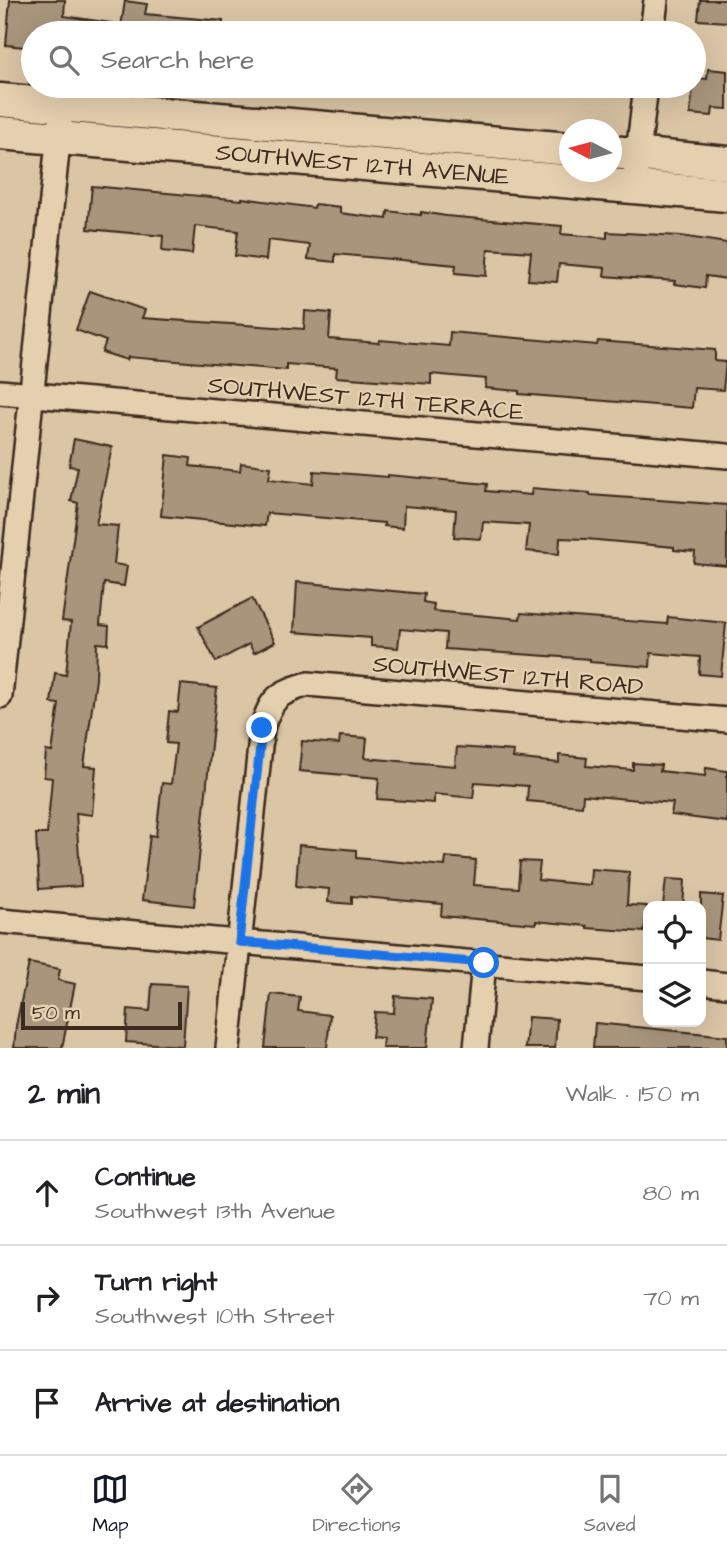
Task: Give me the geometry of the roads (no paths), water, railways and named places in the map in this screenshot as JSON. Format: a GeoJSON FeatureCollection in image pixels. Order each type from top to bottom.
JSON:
{"type":"FeatureCollection","features":[{"type":"Feature","properties":{"kind":"street"},"geometry":{"type":"LineString","coordinates":[[653,21],[656,0]]}},
{"type":"Feature","properties":{"kind":"street"},"geometry":{"type":"LineString","coordinates":[[634,187],[625,154],[642,98]]}},
{"type":"Feature","properties":{"kind":"street","name":"SOUTHWEST 12TH AVENUE"},"geometry":{"type":"LineString","coordinates":[[0,100],[559,148]]}},
{"type":"Feature","properties":{"kind":"street"},"geometry":{"type":"LineString","coordinates":[[0,696],[62,106]]}},
{"type":"Feature","properties":{"kind":"street","name":"SOUTHWEST 12TH AVENUE"},"geometry":{"type":"LineString","coordinates":[[0,133],[727,195]]}},
{"type":"Feature","properties":{"kind":"street"},"geometry":{"type":"LineString","coordinates":[[625,154],[727,163]]}},
{"type":"Feature","properties":{"kind":"street","name":"SOUTHWEST 12TH TERRACE"},"geometry":{"type":"LineString","coordinates":[[0,392],[727,456]]}},
{"type":"Feature","properties":{"kind":"street","name":"SOUTHWEST 12TH ROAD"},"geometry":{"type":"LineString","coordinates":[[239,942],[262,728],[269,706],[286,691],[309,684],[727,720]]}},
{"type":"Feature","properties":{"kind":"street"},"geometry":{"type":"LineString","coordinates":[[0,921],[643,978]]}},
{"type":"Feature","properties":{"kind":"street"},"geometry":{"type":"LineString","coordinates":[[228,1048],[239,942]]}},
{"type":"Feature","properties":{"kind":"street"},"geometry":{"type":"LineString","coordinates":[[476,1048],[484,963]]}},
{"type":"Feature","properties":{"kind":"street"},"geometry":{"type":"LineString","coordinates":[[706,983],[727,985]]}}]}
